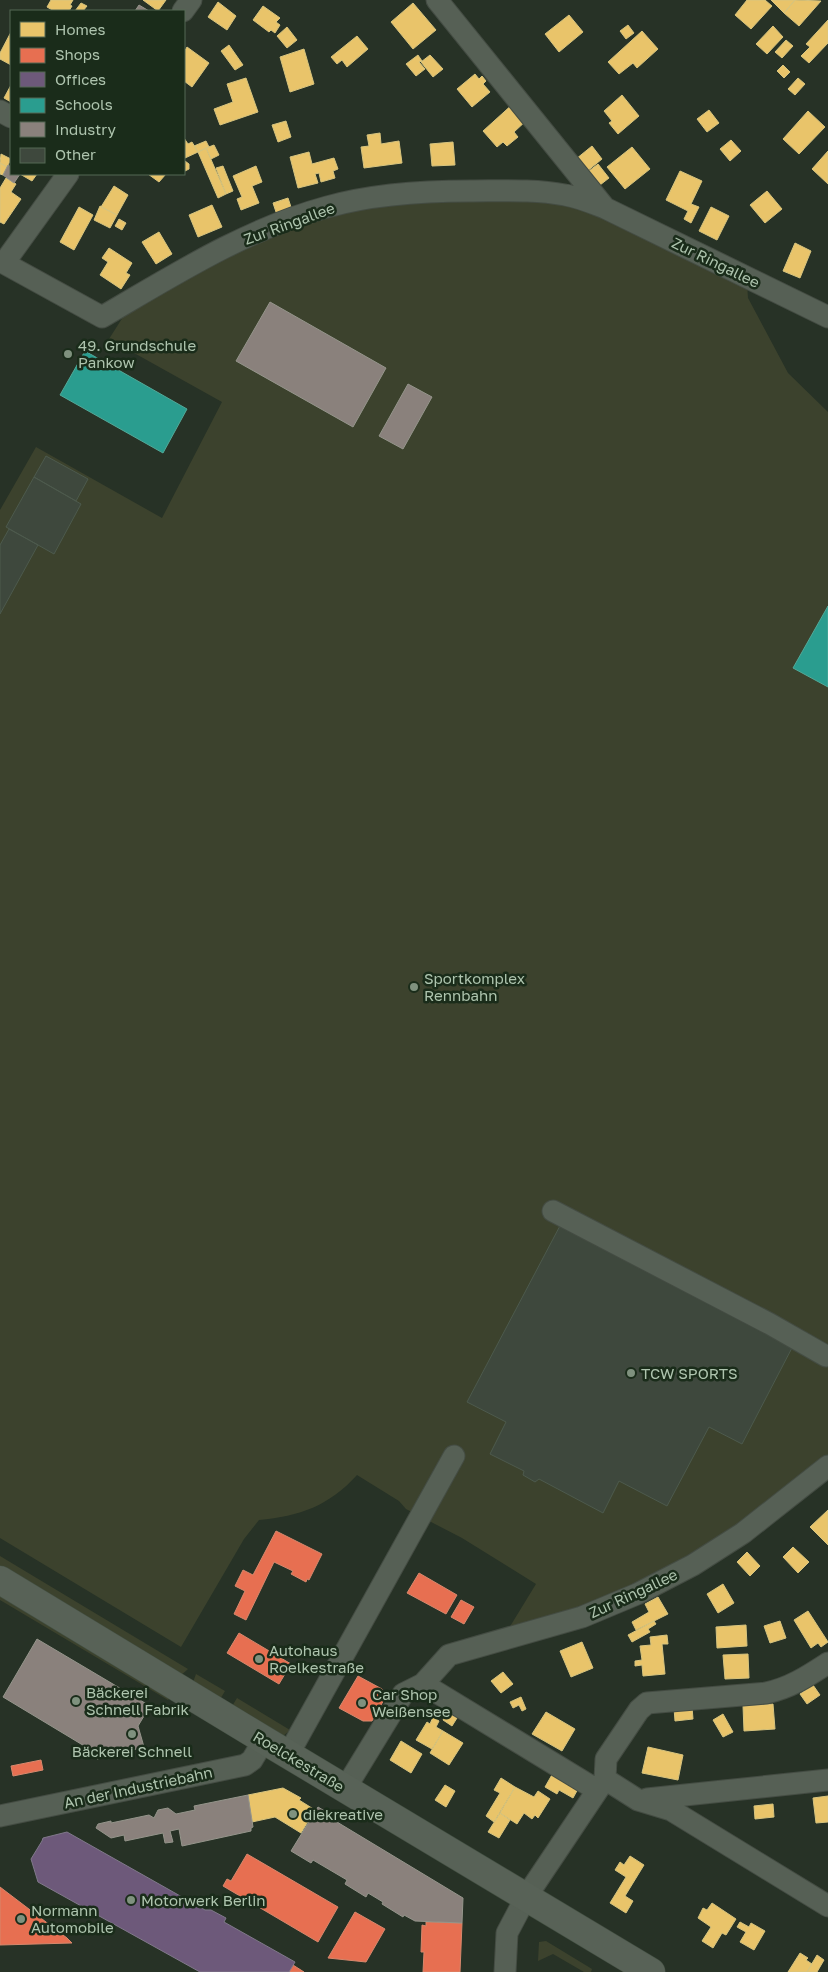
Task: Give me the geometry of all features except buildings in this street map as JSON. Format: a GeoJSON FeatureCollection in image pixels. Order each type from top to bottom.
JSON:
{"type":"FeatureCollection","features":[{"type":"Feature","properties":{"kind":"main road","name":"Roelckestraße"},"geometry":{"type":"LineString","coordinates":[[0,1580],[651,1972]]}},
{"type":"Feature","properties":{"kind":"street"},"geometry":{"type":"LineString","coordinates":[[184,10],[192,0]]}},
{"type":"Feature","properties":{"kind":"street","name":"Zur Ringallee"},"geometry":{"type":"LineString","coordinates":[[437,0],[605,208]]}},
{"type":"Feature","properties":{"kind":"street","name":"Zur Ringallee"},"geometry":{"type":"LineString","coordinates":[[67,175],[2,262],[102,317],[212,254],[285,222],[327,207],[405,193],[490,191],[565,195],[605,208],[828,317]]}},
{"type":"Feature","properties":{"kind":"street"},"geometry":{"type":"LineString","coordinates":[[552,1211],[770,1324],[826,1356]]}},
{"type":"Feature","properties":{"kind":"street"},"geometry":{"type":"LineString","coordinates":[[288,1755],[454,1456]]}},
{"type":"Feature","properties":{"kind":"street","name":"Zur Ringallee"},"geometry":{"type":"LineString","coordinates":[[345,1789],[403,1694],[423,1684],[449,1655],[582,1617],[637,1594],[693,1565],[743,1533],[828,1466]]}},
{"type":"Feature","properties":{"kind":"street"},"geometry":{"type":"LineString","coordinates":[[505,1972],[507,1933],[526,1897],[601,1784],[606,1759],[639,1710],[647,1702],[782,1689],[798,1682],[828,1662]]}},
{"type":"Feature","properties":{"kind":"street"},"geometry":{"type":"LineString","coordinates":[[423,1684],[601,1784],[638,1800],[671,1810],[828,1906]]}},
{"type":"Feature","properties":{"kind":"street","name":"An der Industriebahn"},"geometry":{"type":"LineString","coordinates":[[0,1816],[245,1765],[252,1760],[264,1740]]}},
{"type":"Feature","properties":{"kind":"street"},"geometry":{"type":"LineString","coordinates":[[638,1800],[828,1780]]}},
{"type":"Feature","properties":{"kind":"green space","name":"Sportkomplex Rennbahn"},"geometry":{"type":"Polygon","coordinates":[[[420,197],[564,202],[604,213],[747,284],[748,298],[788,373],[828,412],[828,1455],[729,1530],[660,1572],[576,1611],[506,1633],[536,1584],[462,1538],[406,1509],[399,1501],[357,1475],[336,1495],[313,1508],[288,1516],[259,1520],[244,1539],[181,1647],[0,1538],[0,510],[36,447],[162,518],[222,402],[109,339],[123,317],[192,272],[316,218],[420,197]]]}},
{"type":"Feature","properties":{"kind":"green space"},"geometry":{"type":"Polygon","coordinates":[[[0,1556],[188,1669],[179,1677],[0,1570],[0,1556]]]}},
{"type":"Feature","properties":{"kind":"green space"},"geometry":{"type":"Polygon","coordinates":[[[0,1594],[170,1698],[168,1700],[0,1600],[0,1594]]]}},
{"type":"Feature","properties":{"kind":"green space"},"geometry":{"type":"Polygon","coordinates":[[[196,1674],[225,1691],[219,1701],[192,1685],[196,1674]]]}},
{"type":"Feature","properties":{"kind":"green space"},"geometry":{"type":"Polygon","coordinates":[[[237,1698],[290,1730],[281,1738],[231,1708],[237,1698]]]}},
{"type":"Feature","properties":{"kind":"green space"},"geometry":{"type":"Polygon","coordinates":[[[546,1941],[592,1969],[591,1972],[584,1972],[553,1954],[538,1961],[539,1942],[546,1941]]]}},
{"type":"Feature","properties":{"kind":"place","name":"49. Grundschule Pankow"},"geometry":{"type":"Point","coordinates":[68,354]}},
{"type":"Feature","properties":{"kind":"place","name":"Sportkomplex Rennbahn"},"geometry":{"type":"Point","coordinates":[414,987]}},
{"type":"Feature","properties":{"kind":"place","name":"TCW SPORTS"},"geometry":{"type":"Point","coordinates":[631,1373]}},
{"type":"Feature","properties":{"kind":"place","name":"Autohaus Roelkestraße"},"geometry":{"type":"Point","coordinates":[259,1659]}},
{"type":"Feature","properties":{"kind":"place","name":"Bäckerei Schnell Fabrik"},"geometry":{"type":"Point","coordinates":[76,1701]}},
{"type":"Feature","properties":{"kind":"place","name":"Car Shop Weißensee"},"geometry":{"type":"Point","coordinates":[362,1703]}},
{"type":"Feature","properties":{"kind":"place","name":"Bäckerei Schnell"},"geometry":{"type":"Point","coordinates":[132,1734]}},
{"type":"Feature","properties":{"kind":"place","name":"diekreative"},"geometry":{"type":"Point","coordinates":[293,1814]}},
{"type":"Feature","properties":{"kind":"place","name":"Motorwerk Berlin"},"geometry":{"type":"Point","coordinates":[131,1900]}},
{"type":"Feature","properties":{"kind":"place","name":"Normann Automobile"},"geometry":{"type":"Point","coordinates":[21,1919]}}]}
